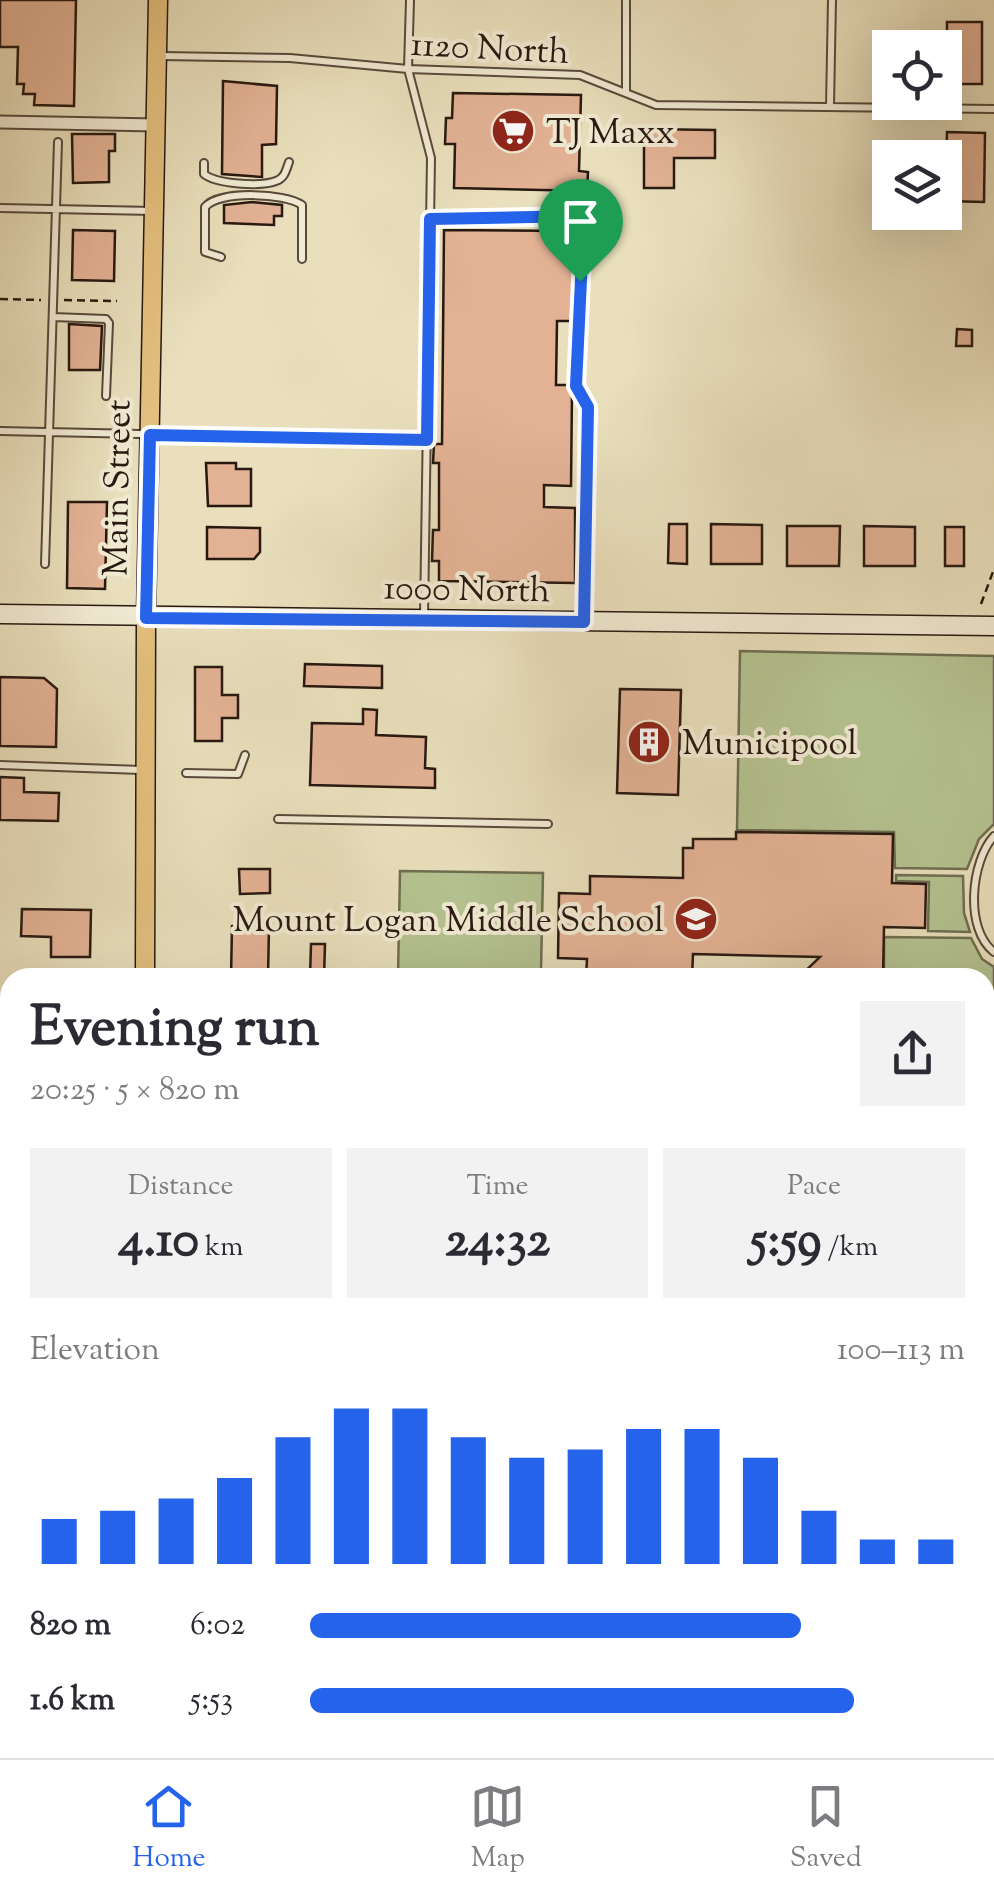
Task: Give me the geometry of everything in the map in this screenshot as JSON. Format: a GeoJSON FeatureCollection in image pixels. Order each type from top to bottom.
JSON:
{"type":"FeatureCollection","features":[{"type":"Feature","properties":{"kind":"main road","name":"Main Street"},"geometry":{"type":"LineString","coordinates":[[145,968],[146,618],[158,0]]}},
{"type":"Feature","properties":{"kind":"street"},"geometry":{"type":"LineString","coordinates":[[0,122],[156,125]]}},
{"type":"Feature","properties":{"kind":"street","name":"1000 North"},"geometry":{"type":"LineString","coordinates":[[0,614],[994,626]]}},
{"type":"Feature","properties":{"kind":"lane"},"geometry":{"type":"LineString","coordinates":[[410,0],[408,69],[432,158],[424,620]]}},
{"type":"Feature","properties":{"kind":"lane"},"geometry":{"type":"LineString","coordinates":[[626,0],[626,92]]}},
{"type":"Feature","properties":{"kind":"lane"},"geometry":{"type":"LineString","coordinates":[[830,106],[832,0]]}},
{"type":"Feature","properties":{"kind":"lane","name":"1120 North"},"geometry":{"type":"LineString","coordinates":[[158,56],[290,58],[408,69],[580,75],[656,105],[994,109]]}},
{"type":"Feature","properties":{"kind":"lane"},"geometry":{"type":"LineString","coordinates":[[46,564],[58,142]]}},
{"type":"Feature","properties":{"kind":"lane"},"geometry":{"type":"LineString","coordinates":[[204,163],[204,174],[211,180],[275,182],[284,176],[290,162]]}},
{"type":"Feature","properties":{"kind":"lane"},"geometry":{"type":"LineString","coordinates":[[221,257],[205,252],[206,207],[210,201],[226,196],[283,197],[302,205],[302,259]]}},
{"type":"Feature","properties":{"kind":"lane"},"geometry":{"type":"LineString","coordinates":[[0,208],[154,211]]}},
{"type":"Feature","properties":{"kind":"lane"},"geometry":{"type":"LineString","coordinates":[[430,219],[584,216],[576,386],[588,407],[584,622]]}},
{"type":"Feature","properties":{"kind":"lane"},"geometry":{"type":"LineString","coordinates":[[53,317],[106,319],[106,396]]}},
{"type":"Feature","properties":{"kind":"lane"},"geometry":{"type":"LineString","coordinates":[[0,430],[427,440]]}},
{"type":"Feature","properties":{"kind":"lane"},"geometry":{"type":"LineString","coordinates":[[186,773],[238,774],[245,755]]}},
{"type":"Feature","properties":{"kind":"lane"},"geometry":{"type":"LineString","coordinates":[[0,765],[148,770]]}},
{"type":"Feature","properties":{"kind":"lane"},"geometry":{"type":"LineString","coordinates":[[278,819],[548,824]]}},
{"type":"Feature","properties":{"kind":"lane"},"geometry":{"type":"LineString","coordinates":[[994,836],[979,860],[974,898],[978,930],[994,952]]}},
{"type":"Feature","properties":{"kind":"path"},"geometry":{"type":"LineString","coordinates":[[0,299],[41,300]]}},
{"type":"Feature","properties":{"kind":"path"},"geometry":{"type":"LineString","coordinates":[[62,300],[118,301]]}},
{"type":"Feature","properties":{"kind":"path"},"geometry":{"type":"LineString","coordinates":[[981,604],[994,569]]}},
{"type":"Feature","properties":{"kind":"green space"},"geometry":{"type":"Polygon","coordinates":[[[740,651],[994,656],[994,824],[979,839],[967,869],[895,868],[894,832],[737,830],[740,651]]]}},
{"type":"Feature","properties":{"kind":"green space"},"geometry":{"type":"Polygon","coordinates":[[[400,871],[543,873],[541,968],[398,968],[400,871]]]}},
{"type":"Feature","properties":{"kind":"green space"},"geometry":{"type":"Polygon","coordinates":[[[896,875],[963,876],[964,913],[970,932],[928,931],[929,882],[896,881],[896,875]]]}},
{"type":"Feature","properties":{"kind":"green space"},"geometry":{"type":"Polygon","coordinates":[[[884,937],[971,938],[982,959],[994,967],[994,968],[884,968],[884,937]]]}},
{"type":"Feature","properties":{"kind":"building"},"geometry":{"type":"Polygon","coordinates":[[[0,0],[76,0],[74,106],[34,105],[35,94],[23,94],[24,84],[17,84],[18,47],[0,47],[0,0]]]}},
{"type":"Feature","properties":{"kind":"building"},"geometry":{"type":"Polygon","coordinates":[[[947,22],[982,22],[982,84],[962,84],[962,30],[947,30],[947,22]]]}},
{"type":"Feature","properties":{"kind":"building"},"geometry":{"type":"Polygon","coordinates":[[[223,81],[277,86],[276,144],[262,145],[262,177],[222,174],[223,81]]]}},
{"type":"Feature","properties":{"kind":"building","name":"TJ Maxx"},"geometry":{"type":"Polygon","coordinates":[[[453,93],[581,95],[579,171],[588,172],[587,191],[454,188],[455,144],[445,144],[446,118],[452,118],[453,93]]]}},
{"type":"Feature","properties":{"kind":"building"},"geometry":{"type":"Polygon","coordinates":[[[644,129],[715,130],[715,158],[674,158],[674,188],[644,188],[644,129]]]}},
{"type":"Feature","properties":{"kind":"building"},"geometry":{"type":"Polygon","coordinates":[[[947,132],[985,133],[984,202],[962,201],[962,140],[947,140],[947,132]]]}},
{"type":"Feature","properties":{"kind":"building"},"geometry":{"type":"Polygon","coordinates":[[[72,134],[115,134],[115,151],[109,151],[109,182],[73,183],[72,134]]]}},
{"type":"Feature","properties":{"kind":"building"},"geometry":{"type":"Polygon","coordinates":[[[224,205],[282,205],[282,216],[274,216],[274,225],[224,223],[224,205]]]}},
{"type":"Feature","properties":{"kind":"building"},"geometry":{"type":"Polygon","coordinates":[[[73,230],[115,231],[114,281],[72,280],[73,230]]]}},
{"type":"Feature","properties":{"kind":"building"},"geometry":{"type":"Polygon","coordinates":[[[444,230],[574,231],[572,321],[557,321],[556,385],[569,385],[572,391],[571,486],[544,485],[544,507],[575,508],[575,583],[439,581],[439,561],[432,561],[433,530],[439,530],[439,463],[433,463],[434,444],[442,444],[444,230]]]}},
{"type":"Feature","properties":{"kind":"building"},"geometry":{"type":"Polygon","coordinates":[[[69,324],[102,326],[100,370],[69,370],[69,324]]]}},
{"type":"Feature","properties":{"kind":"building"},"geometry":{"type":"Polygon","coordinates":[[[957,329],[972,330],[972,346],[956,346],[957,329]]]}},
{"type":"Feature","properties":{"kind":"building"},"geometry":{"type":"Polygon","coordinates":[[[206,463],[236,463],[236,469],[251,469],[251,506],[208,506],[206,463]]]}},
{"type":"Feature","properties":{"kind":"building"},"geometry":{"type":"Polygon","coordinates":[[[68,502],[107,502],[105,589],[67,588],[68,502]]]}},
{"type":"Feature","properties":{"kind":"building"},"geometry":{"type":"Polygon","coordinates":[[[669,524],[687,524],[687,564],[668,563],[669,524]]]}},
{"type":"Feature","properties":{"kind":"building"},"geometry":{"type":"Polygon","coordinates":[[[711,524],[762,525],[762,564],[711,564],[711,524]]]}},
{"type":"Feature","properties":{"kind":"building"},"geometry":{"type":"Polygon","coordinates":[[[787,526],[840,526],[839,566],[787,566],[787,526]]]}},
{"type":"Feature","properties":{"kind":"building"},"geometry":{"type":"Polygon","coordinates":[[[864,526],[915,527],[915,566],[864,566],[864,526]]]}},
{"type":"Feature","properties":{"kind":"building"},"geometry":{"type":"Polygon","coordinates":[[[207,527],[260,528],[260,552],[254,559],[207,559],[207,527]]]}},
{"type":"Feature","properties":{"kind":"building"},"geometry":{"type":"Polygon","coordinates":[[[945,527],[964,527],[964,566],[945,566],[945,527]]]}},
{"type":"Feature","properties":{"kind":"building"},"geometry":{"type":"Polygon","coordinates":[[[305,664],[382,666],[382,688],[304,686],[305,664]]]}},
{"type":"Feature","properties":{"kind":"building"},"geometry":{"type":"Polygon","coordinates":[[[195,667],[222,667],[222,695],[238,695],[238,718],[222,718],[222,741],[195,741],[195,667]]]}},
{"type":"Feature","properties":{"kind":"building"},"geometry":{"type":"Polygon","coordinates":[[[0,677],[44,678],[57,689],[56,747],[0,746],[0,677]]]}},
{"type":"Feature","properties":{"kind":"building","name":"Municipool"},"geometry":{"type":"Polygon","coordinates":[[[620,689],[681,690],[678,795],[617,793],[620,689]]]}},
{"type":"Feature","properties":{"kind":"building"},"geometry":{"type":"Polygon","coordinates":[[[363,709],[377,710],[376,735],[426,737],[425,768],[435,769],[435,788],[310,785],[312,723],[363,724],[363,709]]]}},
{"type":"Feature","properties":{"kind":"building"},"geometry":{"type":"Polygon","coordinates":[[[0,777],[24,778],[24,792],[59,793],[58,821],[0,820],[0,777]]]}},
{"type":"Feature","properties":{"kind":"building","name":"Mount Logan Middle School"},"geometry":{"type":"Polygon","coordinates":[[[736,832],[893,834],[892,883],[926,884],[925,928],[884,927],[883,968],[808,968],[820,957],[693,954],[692,968],[587,968],[587,959],[558,958],[559,893],[590,894],[590,876],[683,878],[683,848],[693,848],[693,839],[736,839],[736,832]]]}},
{"type":"Feature","properties":{"kind":"building"},"geometry":{"type":"Polygon","coordinates":[[[239,869],[270,869],[270,893],[240,894],[239,869]]]}},
{"type":"Feature","properties":{"kind":"building"},"geometry":{"type":"Polygon","coordinates":[[[22,909],[91,910],[90,957],[51,957],[51,937],[21,936],[22,909]]]}},
{"type":"Feature","properties":{"kind":"building"},"geometry":{"type":"Polygon","coordinates":[[[232,926],[269,927],[268,968],[231,968],[232,926]]]}},
{"type":"Feature","properties":{"kind":"building"},"geometry":{"type":"Polygon","coordinates":[[[311,944],[325,944],[324,968],[310,968],[311,944]]]}},
{"type":"Feature","properties":{"kind":"place","name":"TJ Maxx"},"geometry":{"type":"Point","coordinates":[513,131]}},
{"type":"Feature","properties":{"kind":"place","name":"Municipool"},"geometry":{"type":"Point","coordinates":[649,742]}},
{"type":"Feature","properties":{"kind":"place","name":"Mount Logan Middle School"},"geometry":{"type":"Point","coordinates":[696,919]}},
{"type":"Feature","properties":{"kind":"route"},"geometry":{"type":"LineString","coordinates":[[584,216],[580,281],[576,386],[588,407],[584,622],[146,618],[150,435],[427,440],[430,219],[584,216]]}}]}
